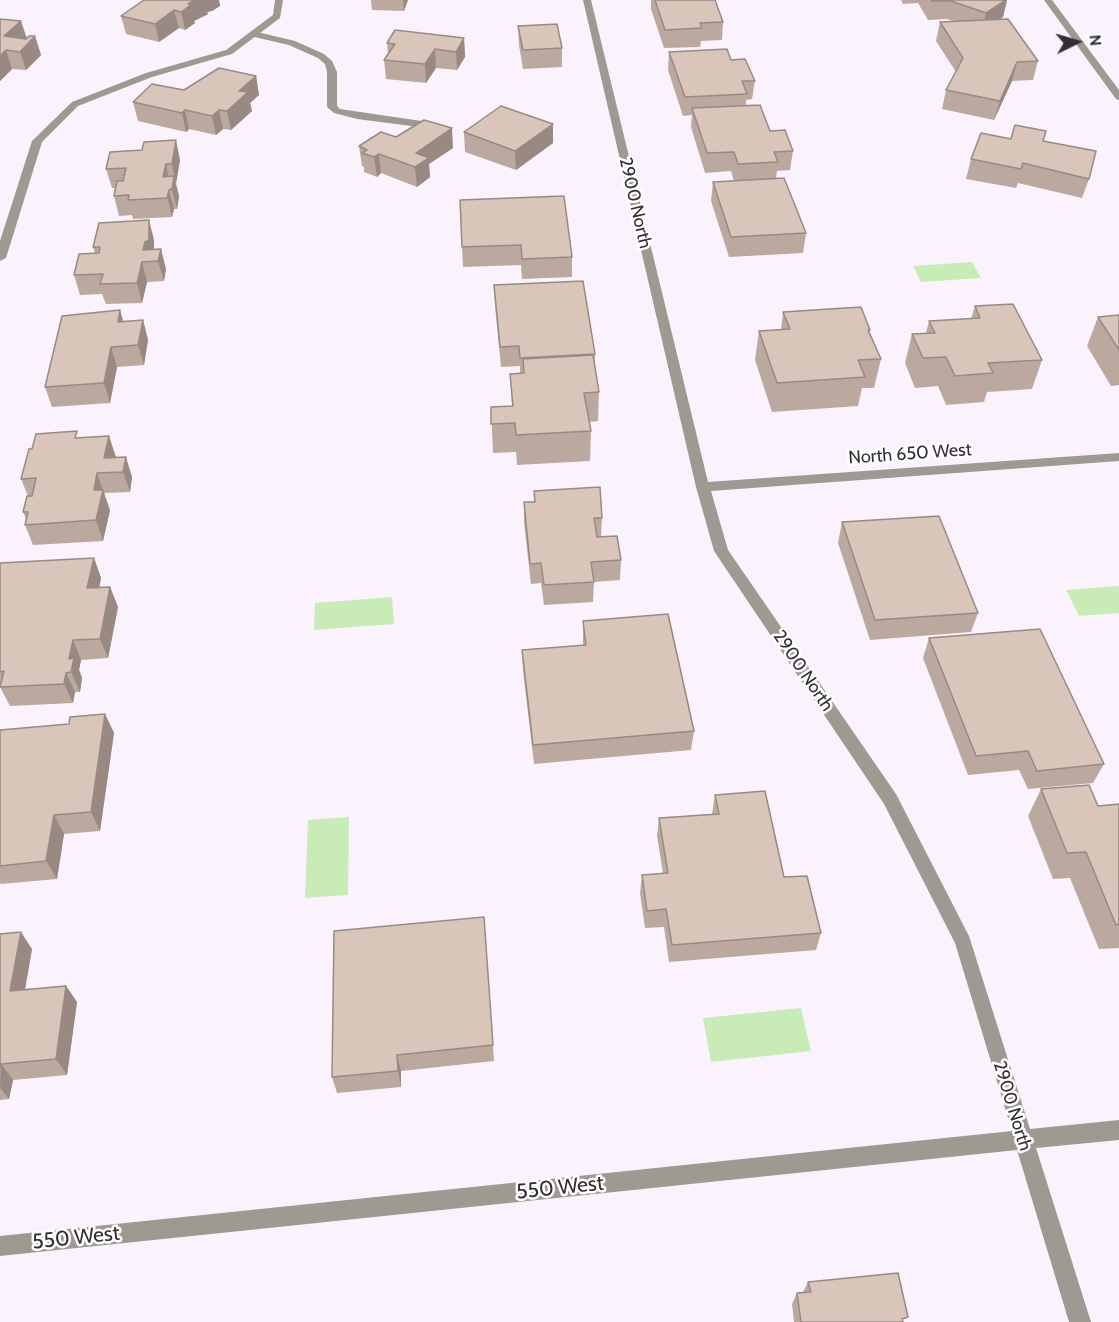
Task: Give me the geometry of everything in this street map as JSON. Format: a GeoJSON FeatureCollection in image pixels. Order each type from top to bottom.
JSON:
{"type":"FeatureCollection","features":[{"type":"Feature","properties":{"kind":"street"},"geometry":{"type":"LineString","coordinates":[[0,258],[37,141],[75,104],[149,75],[229,52],[277,16],[279,0]]}},
{"type":"Feature","properties":{"kind":"street","name":"2900 North"},"geometry":{"type":"LineString","coordinates":[[587,0],[704,487],[722,551],[890,799],[963,942],[1022,1140],[1080,1322]]}},
{"type":"Feature","properties":{"kind":"street"},"geometry":{"type":"LineString","coordinates":[[1048,0],[1119,97]]}},
{"type":"Feature","properties":{"kind":"street"},"geometry":{"type":"LineString","coordinates":[[253,34],[292,43],[321,56],[329,63],[332,72],[332,107],[337,111],[357,116],[445,127]]}},
{"type":"Feature","properties":{"kind":"street","name":"North 650 West"},"geometry":{"type":"LineString","coordinates":[[704,487],[1119,457]]}},
{"type":"Feature","properties":{"kind":"street","name":"550 West"},"geometry":{"type":"LineString","coordinates":[[0,1246],[1119,1130]]}},
{"type":"Feature","properties":{"kind":"green space"},"geometry":{"type":"Polygon","coordinates":[[[972,262],[981,278],[921,282],[913,266],[972,262]]]}},
{"type":"Feature","properties":{"kind":"green space"},"geometry":{"type":"Polygon","coordinates":[[[1119,586],[1119,613],[1079,616],[1066,590],[1119,586]]]}},
{"type":"Feature","properties":{"kind":"green space"},"geometry":{"type":"Polygon","coordinates":[[[392,597],[394,624],[314,630],[315,603],[392,597]]]}},
{"type":"Feature","properties":{"kind":"green space"},"geometry":{"type":"Polygon","coordinates":[[[349,817],[348,895],[305,898],[308,820],[349,817]]]}},
{"type":"Feature","properties":{"kind":"green space"},"geometry":{"type":"Polygon","coordinates":[[[801,1008],[811,1051],[711,1062],[703,1018],[801,1008]]]}},
{"type":"Feature","properties":{"kind":"building"},"geometry":{"type":"Polygon","coordinates":[[[144,0],[195,0],[181,12],[174,10],[155,24],[121,16],[144,0]]]}},
{"type":"Feature","properties":{"kind":"building"},"geometry":{"type":"Polygon","coordinates":[[[655,0],[715,0],[723,22],[700,23],[702,28],[665,30],[655,0]]]}},
{"type":"Feature","properties":{"kind":"building"},"geometry":{"type":"Polygon","coordinates":[[[931,0],[1006,0],[986,13],[951,1],[931,0]]]}},
{"type":"Feature","properties":{"kind":"building"},"geometry":{"type":"Polygon","coordinates":[[[0,19],[21,21],[4,36],[26,39],[29,36],[35,36],[20,52],[6,50],[0,56],[0,19]]]}},
{"type":"Feature","properties":{"kind":"building"},"geometry":{"type":"Polygon","coordinates":[[[1008,19],[1038,61],[1017,62],[1000,101],[946,90],[963,58],[940,22],[1008,19]]]}},
{"type":"Feature","properties":{"kind":"building"},"geometry":{"type":"Polygon","coordinates":[[[557,24],[562,48],[523,50],[518,26],[557,24]]]}},
{"type":"Feature","properties":{"kind":"building"},"geometry":{"type":"Polygon","coordinates":[[[395,30],[464,38],[456,52],[435,49],[425,64],[384,60],[395,44],[387,43],[395,30]]]}},
{"type":"Feature","properties":{"kind":"building"},"geometry":{"type":"Polygon","coordinates":[[[727,49],[731,60],[745,59],[755,81],[742,81],[747,94],[685,97],[669,52],[727,49]]]}},
{"type":"Feature","properties":{"kind":"building"},"geometry":{"type":"Polygon","coordinates":[[[219,68],[256,76],[239,91],[248,92],[227,111],[219,110],[212,116],[185,110],[182,113],[133,102],[152,84],[184,90],[219,68]]]}},
{"type":"Feature","properties":{"kind":"building"},"geometry":{"type":"Polygon","coordinates":[[[760,105],[770,131],[785,130],[793,151],[774,152],[778,162],[738,164],[734,152],[707,153],[692,108],[760,105]]]}},
{"type":"Feature","properties":{"kind":"building"},"geometry":{"type":"Polygon","coordinates":[[[501,106],[553,124],[515,151],[464,132],[501,106]]]}},
{"type":"Feature","properties":{"kind":"building"},"geometry":{"type":"Polygon","coordinates":[[[424,120],[452,128],[416,153],[429,158],[415,167],[379,154],[374,157],[362,153],[367,150],[359,146],[381,132],[396,137],[424,120]]]}},
{"type":"Feature","properties":{"kind":"building"},"geometry":{"type":"Polygon","coordinates":[[[1015,125],[1046,131],[1043,141],[1096,151],[1089,179],[1023,163],[1021,169],[971,159],[981,133],[1011,139],[1015,125]]]}},
{"type":"Feature","properties":{"kind":"building"},"geometry":{"type":"Polygon","coordinates":[[[176,140],[172,164],[166,164],[163,177],[174,176],[172,189],[169,190],[167,198],[128,200],[129,195],[114,196],[117,181],[123,181],[126,168],[106,169],[110,152],[142,150],[144,142],[176,140]]]}},
{"type":"Feature","properties":{"kind":"building"},"geometry":{"type":"Polygon","coordinates":[[[784,178],[806,233],[731,237],[713,182],[784,178]]]}},
{"type":"Feature","properties":{"kind":"building"},"geometry":{"type":"Polygon","coordinates":[[[564,196],[572,257],[522,259],[521,245],[462,247],[460,200],[564,196]]]}},
{"type":"Feature","properties":{"kind":"building"},"geometry":{"type":"Polygon","coordinates":[[[149,220],[149,240],[145,242],[143,250],[161,249],[158,261],[142,262],[137,283],[100,284],[103,274],[74,275],[79,254],[99,253],[100,247],[93,247],[99,223],[149,220]]]}},
{"type":"Feature","properties":{"kind":"building"},"geometry":{"type":"Polygon","coordinates":[[[583,281],[595,354],[520,358],[519,346],[500,347],[494,285],[583,281]]]}},
{"type":"Feature","properties":{"kind":"building"},"geometry":{"type":"Polygon","coordinates":[[[1013,304],[1042,360],[988,363],[993,373],[955,376],[946,357],[923,358],[912,334],[935,333],[929,321],[980,318],[975,306],[1013,304]]]}},
{"type":"Feature","properties":{"kind":"building"},"geometry":{"type":"Polygon","coordinates":[[[861,307],[881,359],[858,360],[865,377],[777,383],[759,331],[790,329],[783,312],[861,307]]]}},
{"type":"Feature","properties":{"kind":"building"},"geometry":{"type":"Polygon","coordinates":[[[120,310],[118,322],[143,320],[138,345],[111,347],[104,383],[45,387],[62,316],[120,310]]]}},
{"type":"Feature","properties":{"kind":"building"},"geometry":{"type":"Polygon","coordinates":[[[1119,315],[1119,350],[1098,317],[1119,315]]]}},
{"type":"Feature","properties":{"kind":"building"},"geometry":{"type":"Polygon","coordinates":[[[593,355],[599,392],[584,393],[591,431],[516,435],[515,423],[491,424],[491,407],[513,406],[510,374],[524,373],[523,359],[593,355]]]}},
{"type":"Feature","properties":{"kind":"building"},"geometry":{"type":"Polygon","coordinates":[[[77,431],[75,438],[109,436],[104,458],[126,457],[123,472],[97,473],[94,490],[103,490],[96,520],[25,525],[28,512],[23,512],[27,496],[32,496],[36,478],[21,479],[29,449],[32,449],[36,434],[77,431]]]}},
{"type":"Feature","properties":{"kind":"building"},"geometry":{"type":"Polygon","coordinates":[[[600,487],[602,518],[594,518],[597,537],[617,536],[621,560],[591,562],[594,582],[544,585],[541,563],[530,564],[524,502],[535,502],[534,491],[600,487]]]}},
{"type":"Feature","properties":{"kind":"building"},"geometry":{"type":"Polygon","coordinates":[[[939,516],[978,613],[875,620],[842,522],[939,516]]]}},
{"type":"Feature","properties":{"kind":"building"},"geometry":{"type":"Polygon","coordinates":[[[94,558],[87,588],[110,587],[100,639],[73,640],[69,659],[74,658],[71,672],[66,673],[64,684],[0,687],[4,671],[0,672],[0,563],[94,558]]]}},
{"type":"Feature","properties":{"kind":"building"},"geometry":{"type":"Polygon","coordinates":[[[668,614],[694,731],[533,745],[522,650],[586,645],[583,621],[668,614]]]}},
{"type":"Feature","properties":{"kind":"building"},"geometry":{"type":"Polygon","coordinates":[[[1040,629],[1104,764],[1037,771],[1028,751],[976,756],[929,638],[1040,629]]]}},
{"type":"Feature","properties":{"kind":"building"},"geometry":{"type":"Polygon","coordinates":[[[105,714],[91,812],[54,815],[46,861],[0,866],[0,730],[69,724],[70,717],[105,714]]]}},
{"type":"Feature","properties":{"kind":"building"},"geometry":{"type":"Polygon","coordinates":[[[1089,785],[1098,806],[1119,804],[1119,924],[1116,925],[1086,852],[1067,853],[1041,789],[1089,785]]]}},
{"type":"Feature","properties":{"kind":"building"},"geometry":{"type":"Polygon","coordinates":[[[765,791],[784,877],[807,876],[821,933],[672,945],[666,909],[647,911],[642,875],[668,873],[659,818],[719,814],[715,795],[765,791]]]}},
{"type":"Feature","properties":{"kind":"building"},"geometry":{"type":"Polygon","coordinates":[[[484,917],[493,1045],[397,1055],[398,1071],[332,1077],[334,931],[484,917]]]}},
{"type":"Feature","properties":{"kind":"building"},"geometry":{"type":"Polygon","coordinates":[[[21,932],[10,991],[66,986],[56,1059],[1,1064],[0,1068],[0,934],[21,932]]]}},
{"type":"Feature","properties":{"kind":"building"},"geometry":{"type":"Polygon","coordinates":[[[898,1273],[908,1317],[902,1319],[903,1322],[801,1322],[797,1293],[811,1292],[808,1282],[898,1273]]]}}]}
